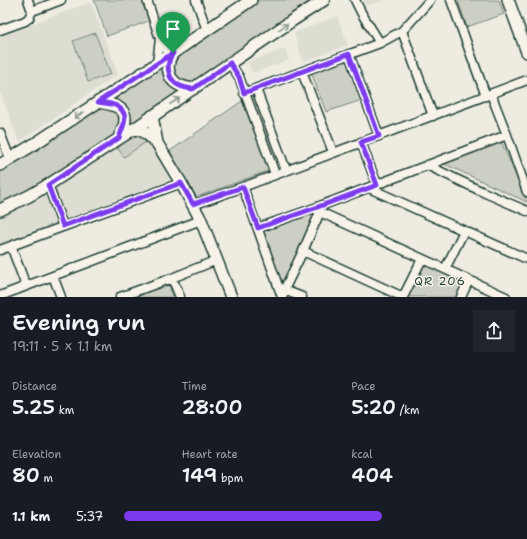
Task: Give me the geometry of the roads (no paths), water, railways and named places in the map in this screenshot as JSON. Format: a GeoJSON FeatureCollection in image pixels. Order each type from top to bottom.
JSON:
{"type":"FeatureCollection","features":[{"type":"Feature","properties":{"kind":"main road"},"geometry":{"type":"LineString","coordinates":[[0,164],[98,102],[251,0]]}},
{"type":"Feature","properties":{"kind":"main road"},"geometry":{"type":"LineString","coordinates":[[0,210],[48,185],[324,0]]}},
{"type":"Feature","properties":{"kind":"main road"},"geometry":{"type":"LineString","coordinates":[[508,0],[527,52]]}},
{"type":"Feature","properties":{"kind":"main road"},"geometry":{"type":"LineString","coordinates":[[171,54],[168,62],[170,77],[178,86],[193,89]]}},
{"type":"Feature","properties":{"kind":"main road"},"geometry":{"type":"LineString","coordinates":[[98,102],[111,104],[122,110],[125,116],[119,138]]}},
{"type":"Feature","properties":{"kind":"main road"},"geometry":{"type":"LineString","coordinates":[[152,116],[157,143]]}},
{"type":"Feature","properties":{"kind":"main road"},"geometry":{"type":"LineString","coordinates":[[133,129],[141,130],[157,143],[181,183],[201,220],[231,297]]}},
{"type":"Feature","properties":{"kind":"street"},"geometry":{"type":"LineString","coordinates":[[0,30],[25,21],[29,18],[32,11],[28,0]]}},
{"type":"Feature","properties":{"kind":"street"},"geometry":{"type":"LineString","coordinates":[[32,11],[61,0]]}},
{"type":"Feature","properties":{"kind":"street"},"geometry":{"type":"LineString","coordinates":[[147,0],[160,39],[171,54]]}},
{"type":"Feature","properties":{"kind":"street"},"geometry":{"type":"LineString","coordinates":[[196,0],[207,30]]}},
{"type":"Feature","properties":{"kind":"street"},"geometry":{"type":"LineString","coordinates":[[355,0],[380,43]]}},
{"type":"Feature","properties":{"kind":"street"},"geometry":{"type":"LineString","coordinates":[[244,93],[380,43],[402,31],[430,0]]}},
{"type":"Feature","properties":{"kind":"street"},"geometry":{"type":"LineString","coordinates":[[451,0],[489,95],[507,135],[527,192]]}},
{"type":"Feature","properties":{"kind":"street"},"geometry":{"type":"LineString","coordinates":[[402,31],[433,116]]}},
{"type":"Feature","properties":{"kind":"street"},"geometry":{"type":"LineString","coordinates":[[157,63],[160,39]]}},
{"type":"Feature","properties":{"kind":"street"},"geometry":{"type":"LineString","coordinates":[[349,54],[379,136]]}},
{"type":"Feature","properties":{"kind":"street"},"geometry":{"type":"LineString","coordinates":[[230,63],[239,77],[275,174]]}},
{"type":"Feature","properties":{"kind":"street"},"geometry":{"type":"LineString","coordinates":[[302,72],[333,152]]}},
{"type":"Feature","properties":{"kind":"street"},"geometry":{"type":"LineString","coordinates":[[193,204],[243,187],[527,80]]}},
{"type":"Feature","properties":{"kind":"street"},"geometry":{"type":"LineString","coordinates":[[256,89],[286,170]]}},
{"type":"Feature","properties":{"kind":"street"},"geometry":{"type":"LineString","coordinates":[[0,133],[10,159]]}},
{"type":"Feature","properties":{"kind":"street"},"geometry":{"type":"LineString","coordinates":[[258,228],[318,210],[373,186],[507,135]]}},
{"type":"Feature","properties":{"kind":"street"},"geometry":{"type":"LineString","coordinates":[[361,142],[373,186],[527,260]]}},
{"type":"Feature","properties":{"kind":"street"},"geometry":{"type":"LineString","coordinates":[[427,165],[527,211]]}},
{"type":"Feature","properties":{"kind":"street"},"geometry":{"type":"LineString","coordinates":[[0,250],[181,183]]}},
{"type":"Feature","properties":{"kind":"street"},"geometry":{"type":"LineString","coordinates":[[48,185],[63,226]]}},
{"type":"Feature","properties":{"kind":"street"},"geometry":{"type":"LineString","coordinates":[[243,187],[283,295]]}},
{"type":"Feature","properties":{"kind":"street"},"geometry":{"type":"LineString","coordinates":[[283,295],[303,251],[318,210]]}},
{"type":"Feature","properties":{"kind":"street"},"geometry":{"type":"LineString","coordinates":[[318,210],[506,297]]}},
{"type":"Feature","properties":{"kind":"street"},"geometry":{"type":"LineString","coordinates":[[0,296],[201,220]]}},
{"type":"Feature","properties":{"kind":"street"},"geometry":{"type":"LineString","coordinates":[[445,269],[464,231]]}},
{"type":"Feature","properties":{"kind":"street"},"geometry":{"type":"LineString","coordinates":[[11,246],[26,286]]}},
{"type":"Feature","properties":{"kind":"street"},"geometry":{"type":"LineString","coordinates":[[303,251],[403,297],[422,259]]}},
{"type":"Feature","properties":{"kind":"street"},"geometry":{"type":"LineString","coordinates":[[120,297],[217,260]]}},
{"type":"Feature","properties":{"kind":"street"},"geometry":{"type":"LineString","coordinates":[[52,276],[61,297]]}},
{"type":"Feature","properties":{"kind":"street"},"geometry":{"type":"LineString","coordinates":[[172,278],[180,297]]}},
{"type":"Feature","properties":{"kind":"street"},"geometry":{"type":"LineString","coordinates":[[461,297],[468,280]]}},
{"type":"Feature","properties":{"kind":"street"},"geometry":{"type":"LineString","coordinates":[[283,295],[302,297]]}},
{"type":"Feature","properties":{"kind":"district","name":"QR 206"},"geometry":{"type":"Point","coordinates":[440,281]}}]}
